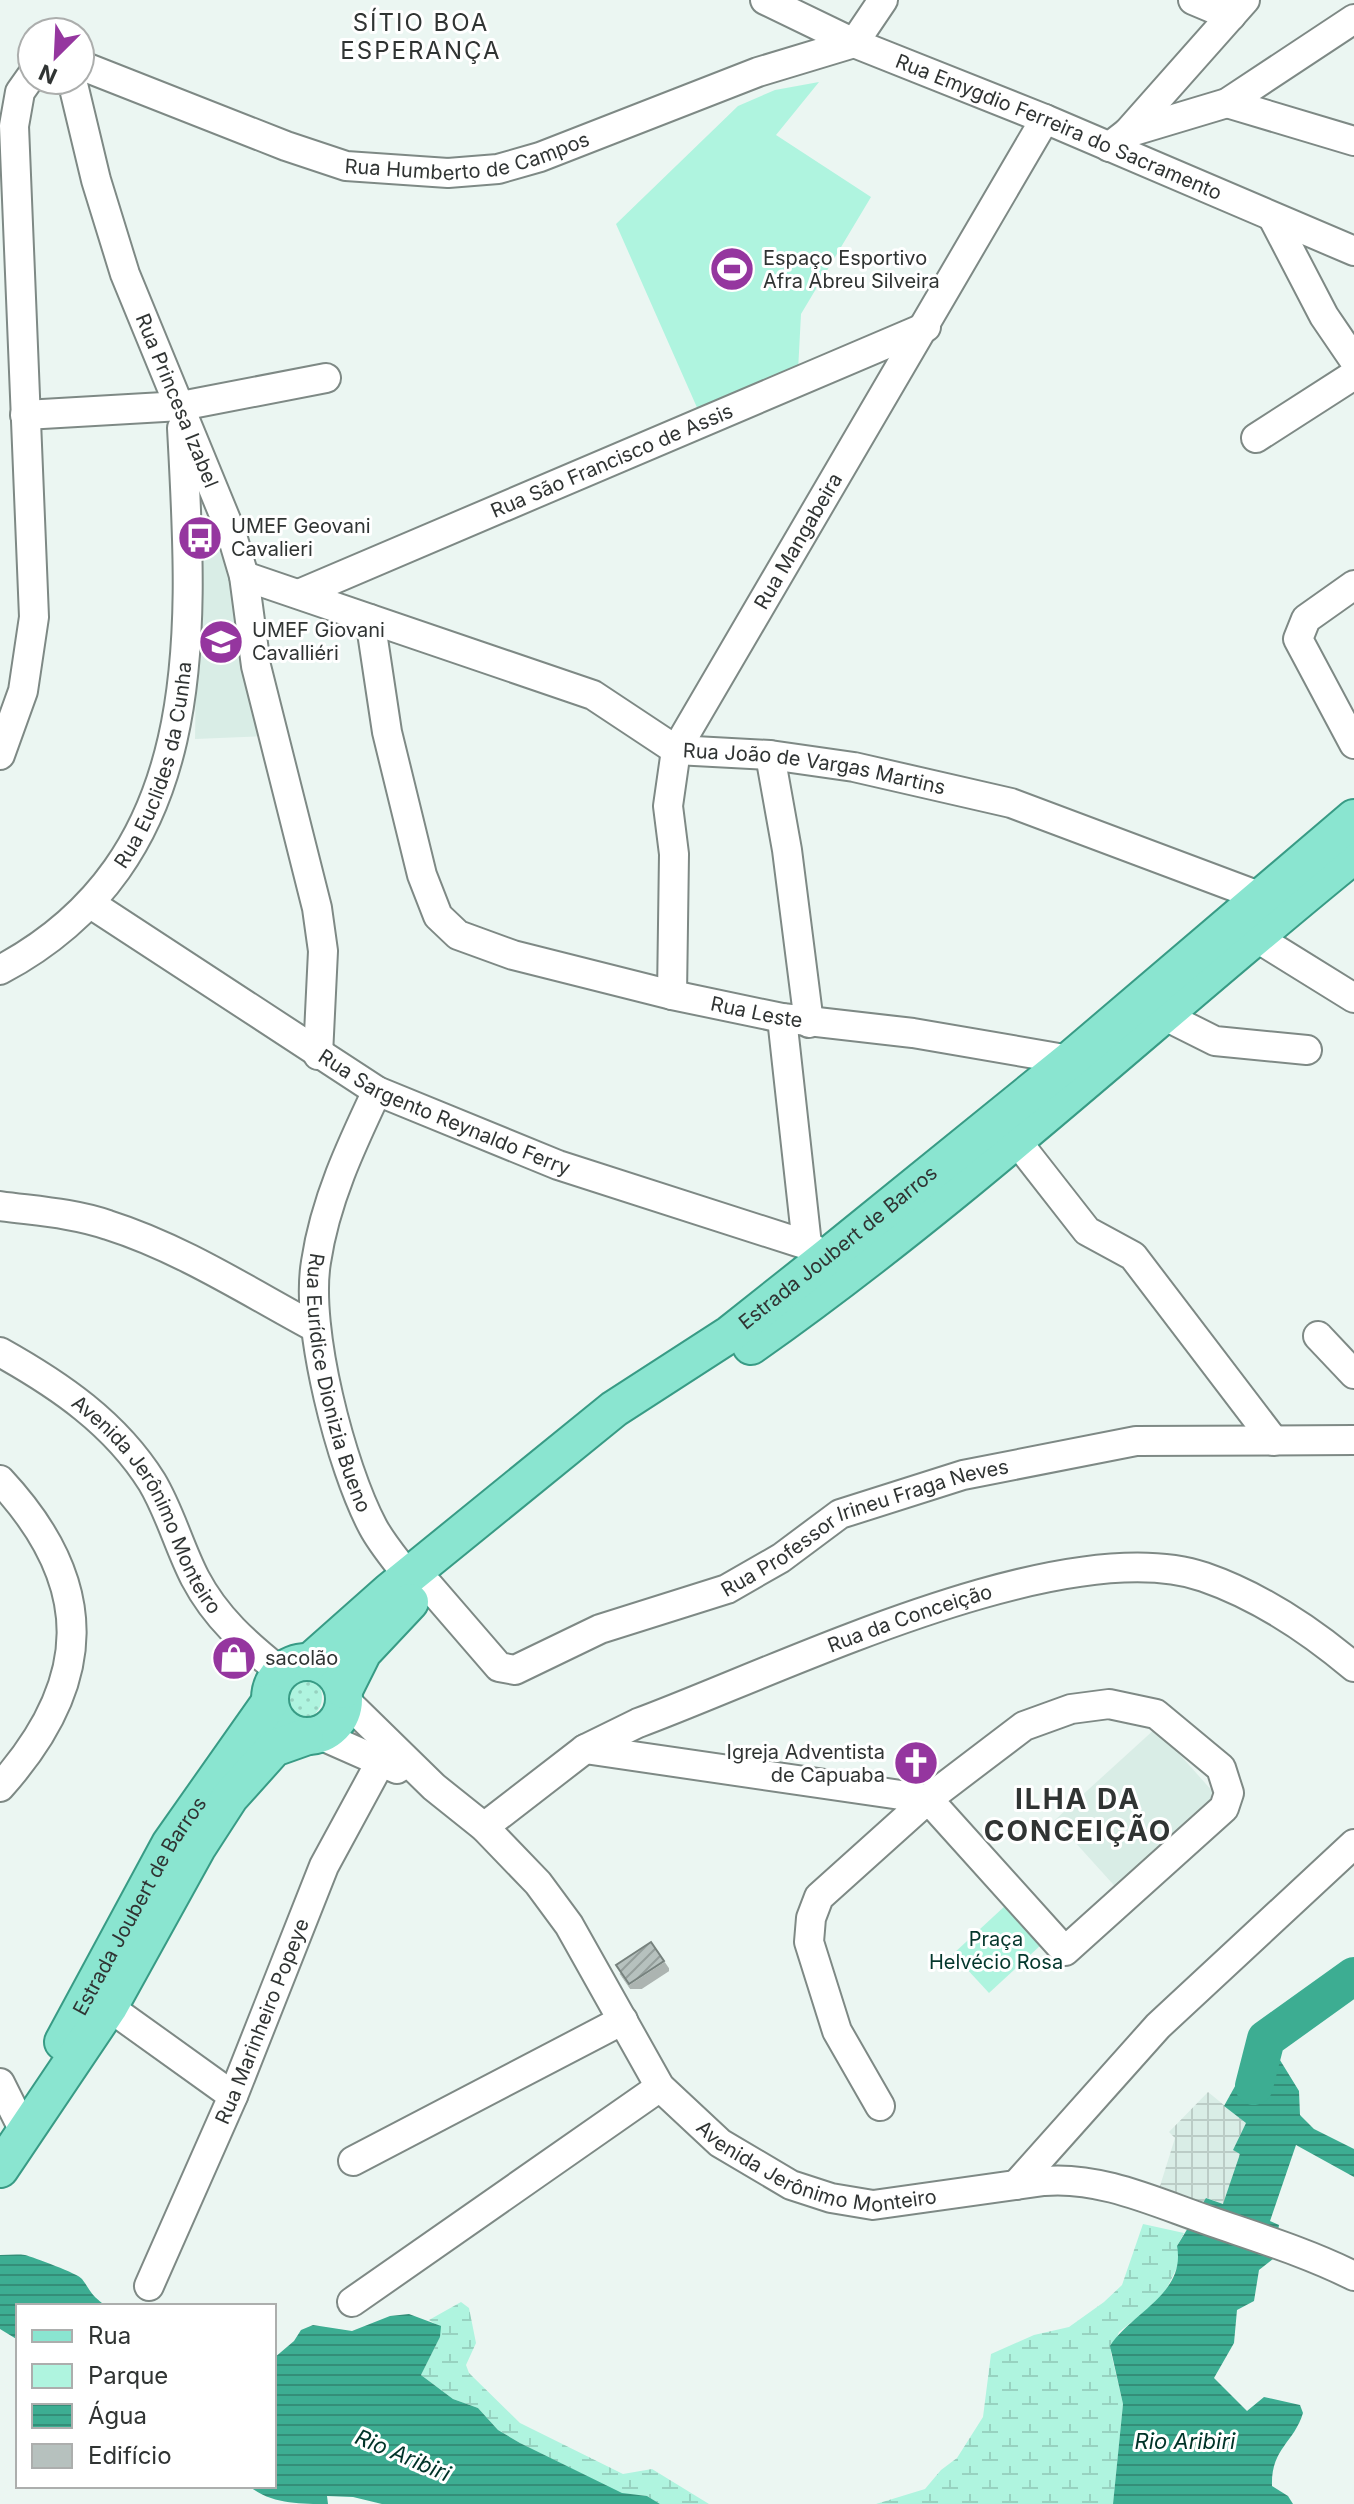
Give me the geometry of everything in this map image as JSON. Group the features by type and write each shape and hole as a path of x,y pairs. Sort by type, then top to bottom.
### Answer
{"main road":[{"name":"Estrada Joubert de Barros","path":"344,1695 363,1652 401,1609 418,1581 614,1409 730,1334 817,1251 1070,1060 1354,818"},
{"name":"Estrada Joubert de Barros","path":"0,2169 67,2029 170,1844 287,1679 599,1444 830,1291 1354,855"},
{"path":"325,1666 337,1676 344,1695 342,1714 333,1727 313,1736 280,1725 287,1679 325,1666"},
{"name":"Estrada Joubert de Barros","path":"20,2132 109,2007 197,1848 230,1797 274,1748 313,1736"}],"street":[{"name":"Rua Emygdio Ferreira do Sacramento","path":"765,0 854,43 1045,119 1118,140 1273,218 1354,251"},
{"path":"854,43 883,0"},
{"path":"1193,0 1241,4"},
{"path":"1118,140 1241,4"},
{"path":"1118,140 1227,103 1354,19"},
{"name":"Rua Humberto de Campos","path":"96,71 286,146 346,166 448,173 498,169 540,157 758,72 854,43"},
{"path":"0,755 23,691 34,617 14,126 19,96"},
{"name":"Rua Princesa Izabel","path":"76,96 96,180 125,274 231,532 244,576 256,666 317,908 323,951 318,1055"},
{"path":"1227,103 1354,141"},
{"name":"Rua Mangabeira","path":"672,995 674,854 668,806 676,750 1045,119"},
{"path":"1273,218 1324,316 1354,360"},
{"name":"Rua São Francisco de Assis","path":"299,594 926,327"},
{"path":"1256,438 1354,375"},
{"path":"25,415 181,406 326,378"},
{"name":"Rua Euclides da Cunha","path":"0,970 56,938 91,904 118,866 152,802 175,735 184,690 188,549 181,406"},
{"name":"Rua João de Vargas Martins","path":"244,576 593,695 676,750 770,755 854,767 1011,803 1259,896"},
{"path":"1354,585 1306,619 1298,639 1354,744"},
{"name":"Rua Leste","path":"370,619 387,732 422,875 438,916 452,930 484,947 672,995 796,1021 913,1033 1070,1060"},
{"path":"770,755 787,850 796,1021 817,1251"},
{"name":"Rua Sargento Reynaldo Ferry","path":"91,904 377,1091 609,1184 817,1251"},
{"path":"1254,936 1354,998"},
{"path":"1163,1015 1215,1041 1307,1050"},
{"name":"Rua Eurídice Dionizia Bueno","path":"377,1091 332,1194 315,1264 316,1328 345,1462 373,1528 418,1581"},
{"path":"1015,1139 1087,1231 1133,1256 1274,1441"},
{"path":"0,1206 73,1215 165,1247 316,1328"},
{"path":"1318,1336 1354,1374"},
{"name":"Avenida Jerônimo Monteiro","path":"0,1352 70,1394 106,1426 153,1484 195,1578 219,1617 287,1679"},
{"name":"Rua Professor Irineu Fraga Neves","path":"418,1581 499,1667 515,1670 600,1629 727,1589 781,1558 840,1514 903,1492 1014,1462 1136,1441 1354,1440"},
{"path":"0,1787 38,1738 56,1707 74,1644 68,1595 54,1553 3,1491"},
{"name":"Rua da Conceição","path":"484,1827 585,1749 638,1723 830,1647 989,1590 1101,1568 1154,1568 1202,1576 1255,1599 1354,1667"},
{"name":"Avenida Jerônimo Monteiro","path":"344,1695 434,1787 484,1827 538,1883 569,1925 660,2087 720,2143 762,2171 831,2198 873,2205 1066,2179 1102,2185 1287,2248 1354,2276"},
{"path":"585,1749 928,1799 1065,1951 1224,1808 1229,1793 1221,1768 1156,1714 1109,1704 1071,1709 1024,1726 928,1799 819,1897 811,1918 809,1942 837,2031 880,2106"},
{"name":"Avenida Jerônimo Monteiro","path":"313,1736 381,1761 434,1787"},
{"name":"Rua Marinheiro Popeye","path":"149,2286 233,2096 324,1866 381,1761"},
{"path":"1016,2185 1158,2026 1354,1844"},
{"path":"109,2007 233,2096"},
{"path":"353,2161 623,2020"},
{"path":"0,2083 20,2132"},
{"path":"352,2302 660,2087"}],"shaded area":[{"name":"UMEF Giovani Cavalliéri","path":"227,546 265,736 195,739 198,549"},
{"path":"1156,1728 1222,1802 1121,1893 1055,1820"},
{"path":"1208,2092 1246,2123 1233,2150 1240,2153 1270,2221 1207,2198 1204,2203 1160,2186 1175,2138 1169,2132"}],"green space":[{"name":"Espaço Esportivo Afra Abreu Silveira","path":"819,82 776,135 871,197 801,314 798,371 699,412 616,224 738,106 775,90"},
{"path":"298,1673 315,1680 322,1697 315,1714 298,1721 281,1714 274,1697 281,1680"},
{"name":"Praça Helvécio Rosa","path":"1006,1905 1042,1944 989,1993 953,1954"},
{"path":"1143,2224 1184,2233 1177,2246 1180,2261 1168,2286 1158,2301 1119,2332 1111,2353 1123,2404 1113,2504 876,2504 925,2489 941,2470 957,2458 983,2417 991,2354 1034,2335 1069,2327 1122,2285"},
{"path":"461,2302 469,2308 476,2343 466,2365 469,2373 520,2423 623,2474 652,2469 709,2504 660,2504 647,2496 622,2494 498,2430 478,2408 453,2399 421,2375 440,2337 440,2327 429,2320"}],"water":[{"name":"Rio Aribiri","path":"1264,2034 1299,2091 1300,2115 1314,2129 1354,2149 1354,2177 1296,2145 1270,2221 1279,2225 1273,2259 1259,2270 1254,2301 1237,2310 1234,2343 1214,2378 1247,2411 1264,2397 1300,2405 1303,2413 1275,2463 1272,2486 1288,2496 1293,2504 1113,2504 1123,2404 1110,2346 1166,2290 1178,2263 1177,2246 1206,2198 1223,2204 1240,2154 1233,2150 1246,2123 1224,2106"},
{"path":"0,2255 25,2255 73,2273 104,2304 16,2304 16,2339 0,2329"},
{"name":"Rio Aribiri","path":"409,2314 441,2326 440,2337 421,2375 453,2399 478,2408 498,2430 520,2443 622,2493 647,2496 660,2504 382,2504 353,2497 327,2496 328,2504 307,2504 276,2500 252,2488 276,2488 276,2356 294,2341 301,2330 313,2325 352,2331 390,2316"}],"building":[{"path":"651,1942 664,1961 629,1984 616,1965"}],"waterway":[{"path":"1254,2086 1266,2039 1354,1976"}],"place":[{"name":"Espaço Esportivo Afra Abreu Silveira","path":"732,269"},
{"name":"UMEF Geovani Cavalieri","path":"200,538"},
{"name":"UMEF Giovani Cavalliéri","path":"221,642"},
{"name":"sacolão","path":"234,1658"},
{"name":"Igreja Adventista de Capuaba","path":"916,1763"}],"district":[{"name":"SÍTIO BOA ESPERANÇA","path":"421,36"},
{"name":"ILHA DA CONCEIÇÃO","path":"1078,1815"}]}
